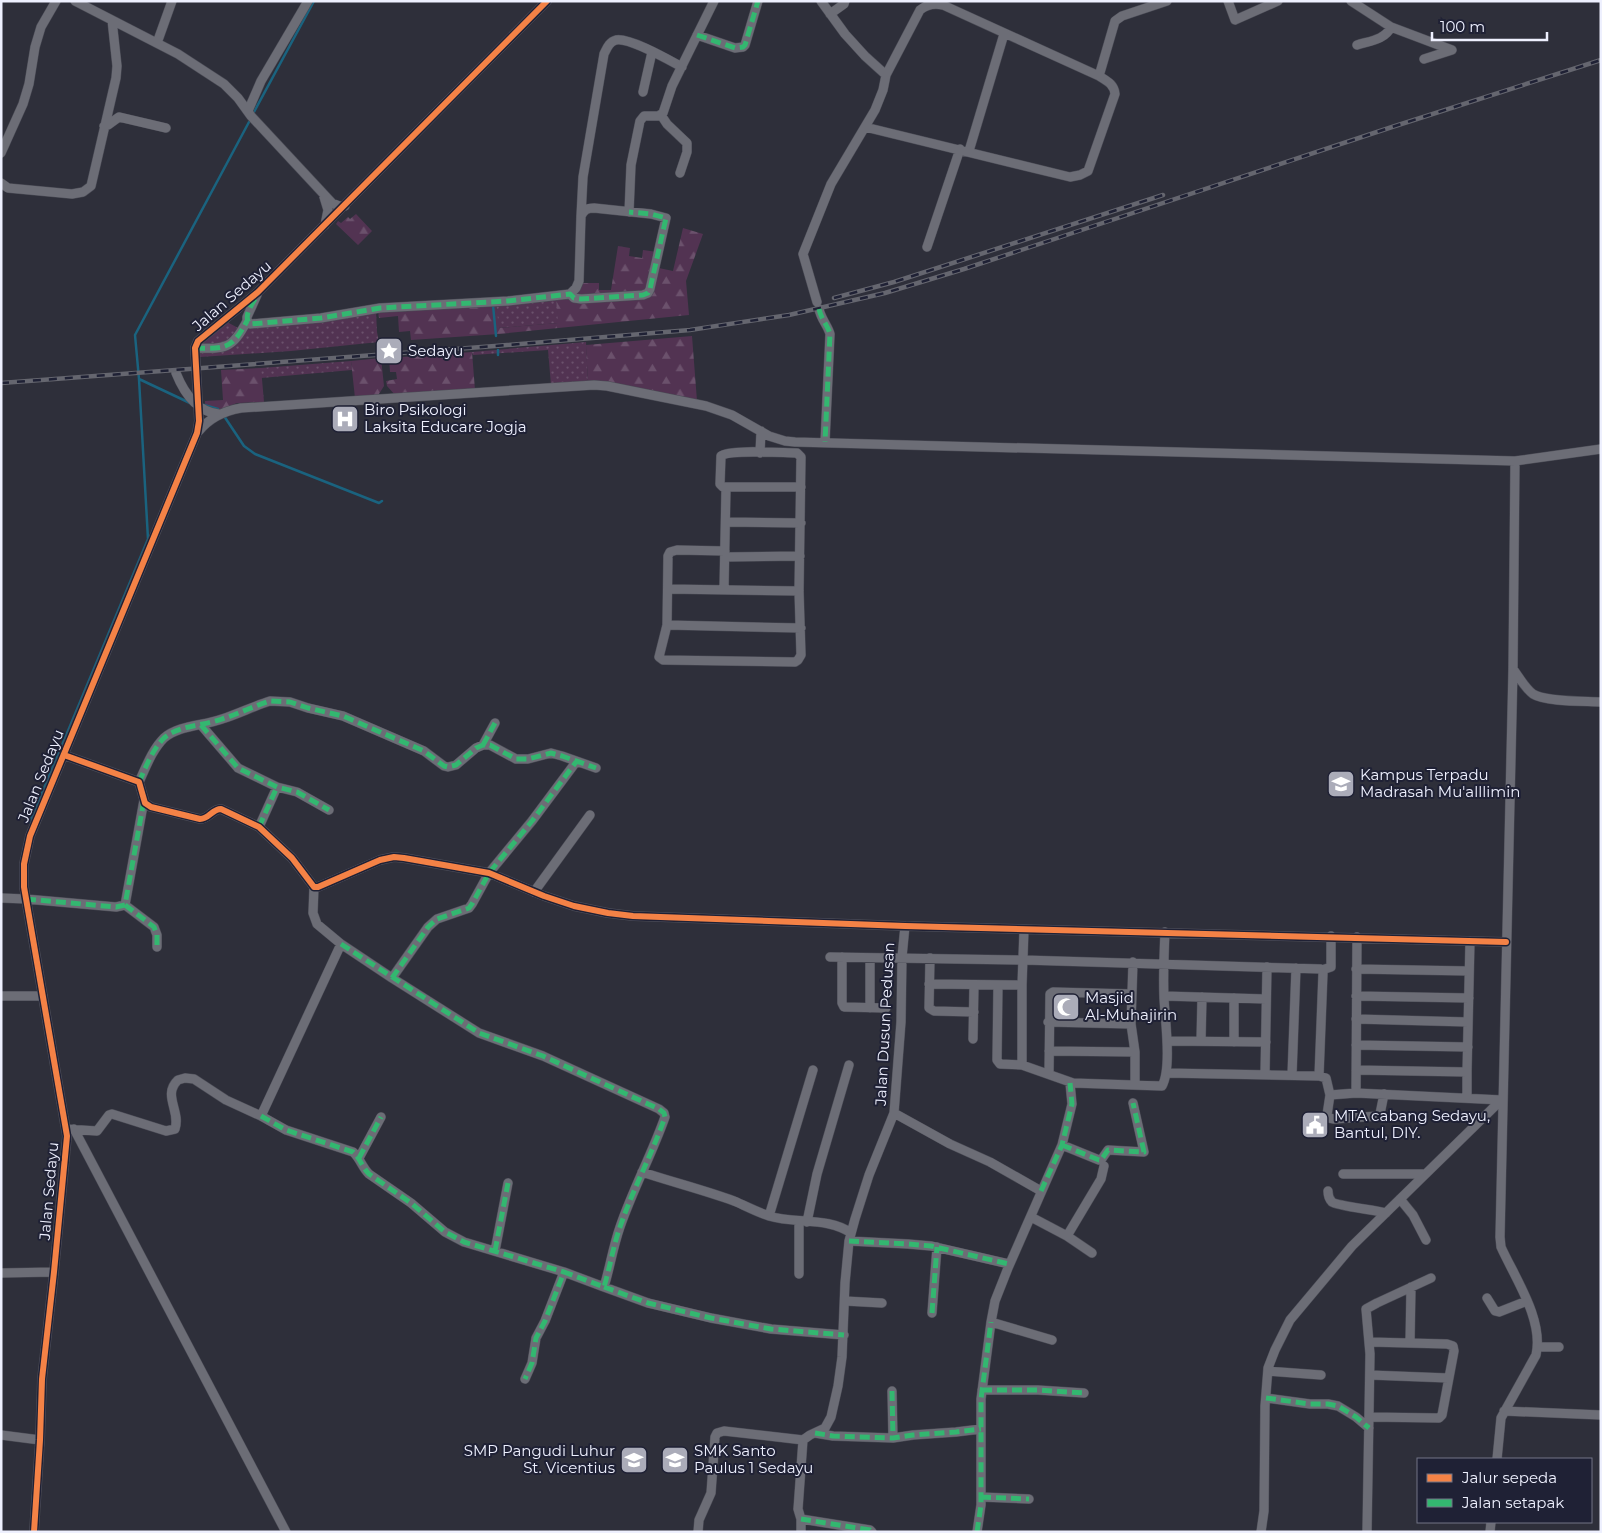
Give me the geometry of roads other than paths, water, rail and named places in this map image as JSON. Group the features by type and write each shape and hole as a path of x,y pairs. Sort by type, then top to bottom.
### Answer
{"street":[{"path":"1,153 23,104 41,27 56,1"},
{"path":"75,1 178,54 224,84 322,192 336,205 345,206"},
{"path":"157,43 172,1"},
{"path":"248,111 261,81 308,1"},
{"name":"Jalan Sedayu","path":"34,1532 42,1379 67,1142 70,1129 43,996 23,881 24,864 30,836 197,433 199,421 196,348 198,341 258,292 548,1"},
{"path":"661,115 672,86 714,1"},
{"path":"697,35 735,48 743,47 758,1"},
{"path":"821,1 854,45 886,75"},
{"path":"830,14 844,4 845,1"},
{"path":"1099,76 1115,21 1122,16 1167,1"},
{"path":"1228,1 1236,20 1278,1"},
{"path":"1351,1 1391,28 1452,50 1424,59"},
{"path":"825,442 830,334 822,319 803,254 831,184 880,99 886,75 920,10 925,6 943,5 1099,76 1115,88 1115,94 1088,171 1070,177 865,127"},
{"path":"1,183 8,188 72,194 88,190 91,186 116,72 112,20"},
{"path":"1357,45 1382,37 1391,28"},
{"path":"927,247 964,150 1004,34"},
{"path":"247,321 250,324 254,324 321,318 380,308 508,301 570,294 576,288 579,281 583,177 604,54 608,45 622,40 630,42 682,67"},
{"path":"643,92 652,52"},
{"path":"629,212 632,164 640,121 646,115 661,115"},
{"path":"661,115 667,124 688,143 680,173"},
{"path":"104,126 119,117 166,128"},
{"path":"322,192 328,205 325,226"},
{"path":"570,294 574,298 581,299 644,295 648,293 666,218 651,214 588,208 583,211 581,216"},
{"path":"196,348 224,347 232,344 241,333 247,321 248,313 258,292"},
{"path":"176,373 184,389 198,407 208,412 220,414"},
{"path":"197,433 208,421 220,414 241,408 594,385 706,406 732,415 776,438 795,442 1515,461 1601,449"},
{"path":"760,453 761,431"},
{"path":"776,438 776,453"},
{"path":"800,556 725,554 677,550 670,552 668,556 667,625 659,657 663,660 795,662 800,658 799,591 802,487 802,461 800,454 722,454 720,458 720,484 726,488 802,487"},
{"path":"1497,1458 1500,1425 1504,1410 1536,1355 1538,1347 1532,1313 1501,1248 1500,1237 1500,1100 1513,669 1515,461"},
{"path":"724,589 726,488"},
{"path":"726,522 801,523"},
{"path":"668,588 799,591"},
{"path":"667,625 801,628"},
{"path":"1513,669 1534,694 1543,698 1601,702"},
{"path":"139,782 156,747 174,731 183,727 201,726 270,701 282,700 343,716 424,751 448,767 456,765 482,744 495,723"},
{"path":"201,726 238,768 277,787 297,792 329,810"},
{"path":"482,744 516,759 528,759 550,753 562,756 574,765 596,768"},
{"path":"64,755 139,782 142,788 144,800 125,905"},
{"path":"392,978 428,927 442,917 468,908 489,873 532,821 574,765"},
{"path":"259,827 277,787"},
{"path":"144,800 151,807 200,819 205,818 215,810 221,809 259,827 292,858 312,884 318,887 367,865 394,858 489,873 574,906 628,916 1024,930 1331,936 1506,942"},
{"path":"534,892 590,815"},
{"path":"312,884 315,921 319,927 392,978 479,1033 543,1056 662,1111 665,1116 620,1228 604,1287"},
{"path":"1,898 26,898 116,907 125,905 154,927 158,935 157,947"},
{"name":"Jalan Dusun Pedusan","path":"803,1440 825,1428 831,1416 838,1386 844,1334 850,1237 869,1175 894,1113 901,1022 902,958 905,926"},
{"path":"1022,1065 1024,930"},
{"path":"998,985 997,1060 1000,1064 1022,1065 1070,1083 1162,1086 1166,1072 1167,1041 1164,996 1164,932"},
{"path":"830,957 1133,962 1267,966 1322,970 1331,967 1331,936"},
{"path":"1356,1093 1357,937"},
{"path":"1467,1098 1470,941"},
{"path":"260,1116 341,944"},
{"path":"842,957 842,1005 845,1008 886,1008"},
{"path":"870,958 870,1008"},
{"path":"930,958 928,1005 931,1010 974,1012"},
{"path":"1133,962 1131,1024 1135,1052 1136,1085"},
{"path":"1265,1074 1267,966"},
{"path":"1292,1075 1296,968"},
{"path":"1356,969 1469,971"},
{"path":"1319,1076 1322,970"},
{"path":"929,984 1022,985"},
{"path":"973,1039 974,985"},
{"path":"1049,1074 1048,1022 1049,995 1051,993 1131,994"},
{"path":"1,996 43,996"},
{"path":"1164,996 1266,999"},
{"path":"1356,996 1469,998"},
{"path":"1201,1041 1202,997"},
{"path":"1234,998 1234,1042"},
{"path":"1356,1019 1468,1022"},
{"path":"1048,1022 1131,1024"},
{"path":"1167,1041 1266,1042"},
{"path":"1356,1045 1468,1047"},
{"path":"1049,1051 1135,1052"},
{"path":"799,1274 803,1222 849,1065"},
{"path":"769,1216 813,1070"},
{"path":"1356,1070 1467,1072"},
{"path":"1166,1072 1319,1076 1326,1078 1330,1094 1327,1115 1329,1118 1334,1119 1378,1116 1384,1094"},
{"path":"70,1129 97,1131 109,1115 112,1114 166,1131 172,1131 175,1129 177,1122 171,1093 172,1088 178,1080 185,1078 194,1079 226,1100 286,1130 353,1152 359,1158 368,1174 411,1203 445,1232 464,1242 564,1272 648,1303 711,1318 771,1329 844,1334"},
{"path":"977,1532 980,1497 982,1390 991,1322 996,1301 1010,1264 1062,1145 1072,1104 1070,1083"},
{"path":"1330,1094 1356,1093 1500,1100"},
{"path":"1261,1532 1264,1510 1268,1371 1275,1350 1290,1320 1352,1246 1500,1100"},
{"path":"1062,1145 1099,1160 1108,1150 1144,1152 1133,1103"},
{"path":"894,1113 950,1144 990,1162 1041,1191"},
{"path":"359,1158 380,1117"},
{"path":"70,1129 286,1532"},
{"path":"1067,1236 1101,1179 1104,1166"},
{"path":"642,1172 733,1201 769,1216 842,1227 850,1237 937,1248 1010,1264"},
{"path":"1343,1174 1426,1174"},
{"path":"495,1251 508,1183"},
{"path":"1328,1191 1330,1199 1338,1205 1386,1213"},
{"path":"1400,1199 1413,1215 1426,1240"},
{"path":"1030,1217 1067,1236 1092,1253"},
{"path":"932,1313 937,1248"},
{"path":"1,1273 54,1272"},
{"path":"525,1378 532,1363 536,1338 545,1321 564,1272"},
{"path":"1367,1532 1370,1342 1366,1312 1368,1308 1431,1278"},
{"path":"1410,1287 1410,1344"},
{"path":"1487,1298 1495,1311 1499,1312 1527,1301"},
{"path":"845,1301 882,1303"},
{"path":"991,1322 1052,1340"},
{"path":"1369,1416 1439,1418 1442,1415 1454,1351 1453,1346 1447,1344 1370,1342"},
{"path":"1538,1347 1559,1347"},
{"path":"1268,1371 1321,1375"},
{"path":"1370,1375 1448,1378"},
{"path":"982,1390 1038,1390 1084,1393"},
{"path":"892,1391 893,1438"},
{"path":"1266,1398 1338,1406 1369,1428"},
{"path":"1504,1410 1601,1415"},
{"path":"815,1433 833,1436 893,1438 981,1429"},
{"path":"698,1532 699,1520 711,1493 714,1437 717,1433 724,1431 803,1440 798,1509 801,1519 801,1532"},
{"path":"1,1435 40,1440"},
{"path":"980,1497 1029,1499"},
{"path":"801,1519 870,1530 872,1532"}],"waterway":[{"path":"254,112 314,1"},
{"path":"30,822 148,539 135,335 249,122"},
{"path":"493,305 496,336"},
{"path":"498,350 498,355"},
{"path":"139,379 190,403"},
{"path":"204,405 218,409"},
{"path":"224,416 244,446 255,454 379,503 382,501"}],"railway":[{"path":"1,383 690,330 789,315 885,293 964,269 1601,60"},
{"path":"834,298 894,282 1163,195"}],"place":[{"name":"Sedayu","path":"389,351"},
{"name":"Biro Psikologi Laksita Educare Jogja","path":"345,419"},
{"name":"Kampus Terpadu Madrasah Mu'alllimin","path":"1341,784"},
{"name":"Masjid Al-Muhajirin","path":"1066,1007"},
{"name":"MTA cabang Sedayu, Bantul, DIY.","path":"1315,1125"},
{"name":"SMP Pangudi Luhur St. Vicentius","path":"634,1460"},
{"name":"SMK Santo Paulus 1 Sedayu","path":"675,1460"}]}
